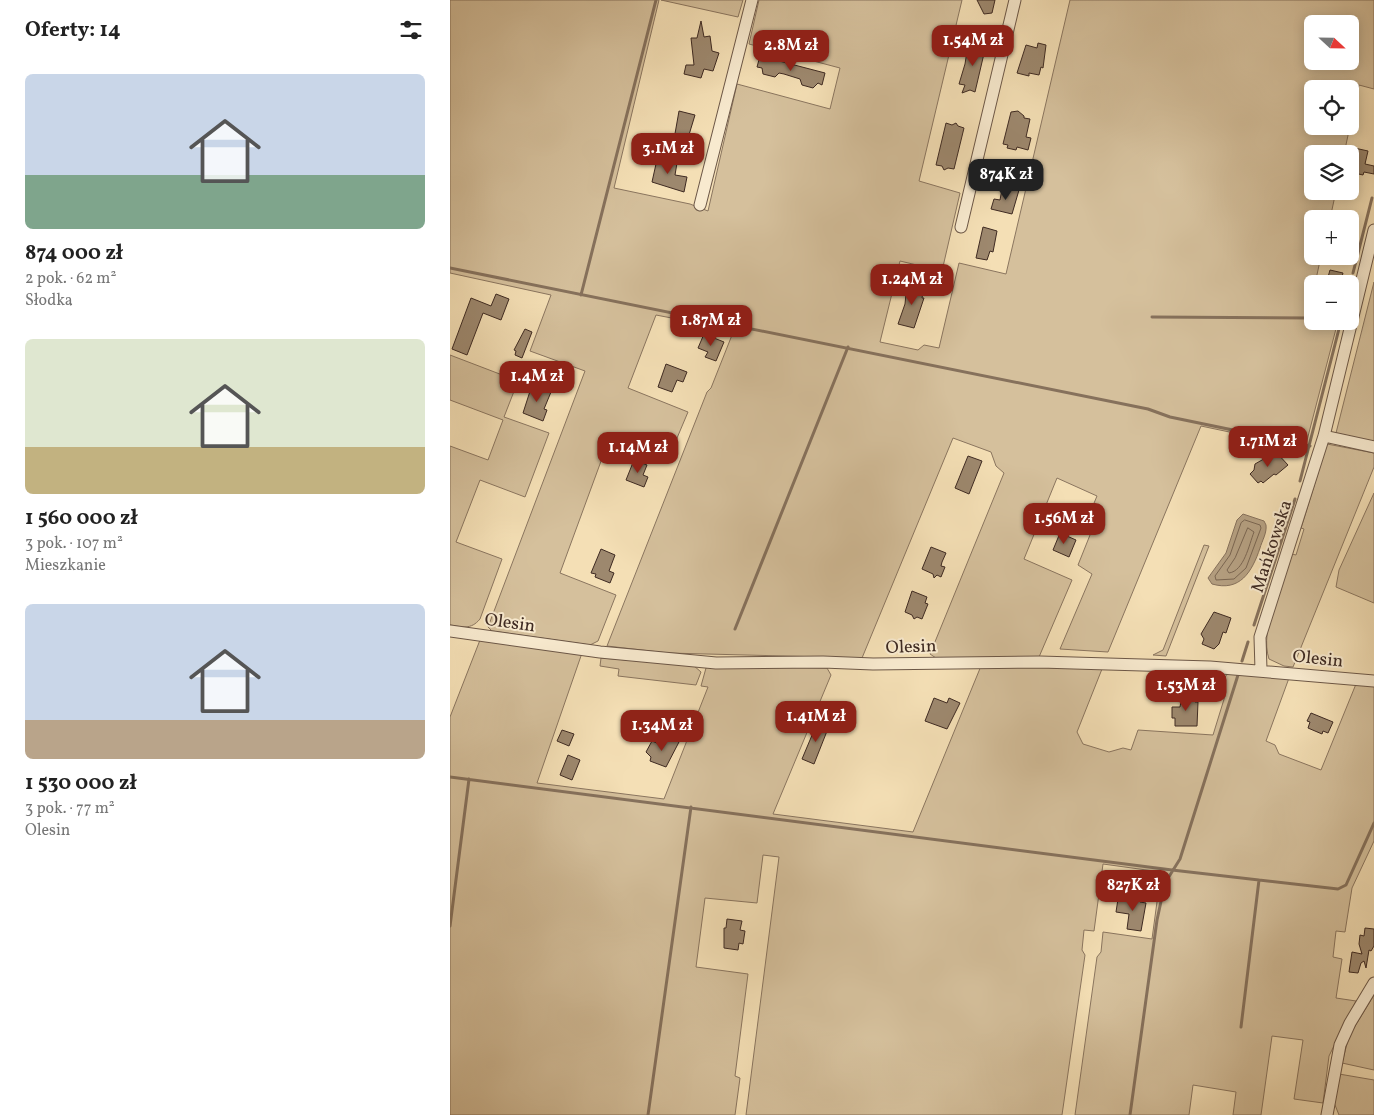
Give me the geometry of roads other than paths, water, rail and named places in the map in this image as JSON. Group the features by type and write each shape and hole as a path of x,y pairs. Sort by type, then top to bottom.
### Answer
{"street":[{"path":"700,205 752,0"},
{"path":"961,227 1015,0"},
{"name":"Mańkowska","path":"1261,670 1260,637 1324,436 1374,230"},
{"path":"1324,436 1374,447"},
{"name":"Olesin","path":"450,631 600,652 716,663 1040,662 1261,670 1374,681"},
{"path":"1328,1115 1340,1045 1374,983"}],"water":[{"path":"1243,514 1264,521 1266,525 1257,557 1244,578 1230,585 1212,584 1208,578 1226,553 1237,520"}],"waterway":[{"path":"581,295 656,0"},
{"path":"1353,273 1372,198"},
{"path":"450,268 1148,409 1170,417 1310,446"},
{"path":"1152,317 1304,318"},
{"path":"1300,481 1339,330"},
{"path":"735,629 848,347"},
{"path":"1254,625 1295,499"},
{"path":"1242,661 1248,642"},
{"path":"1130,1115 1157,920 1165,883 1180,859 1238,675"},
{"path":"450,777 1172,870 1338,889 1346,885 1374,823"},
{"path":"450,926 469,779"},
{"path":"648,1115 691,807"},
{"path":"1241,1027 1259,880"}]}
